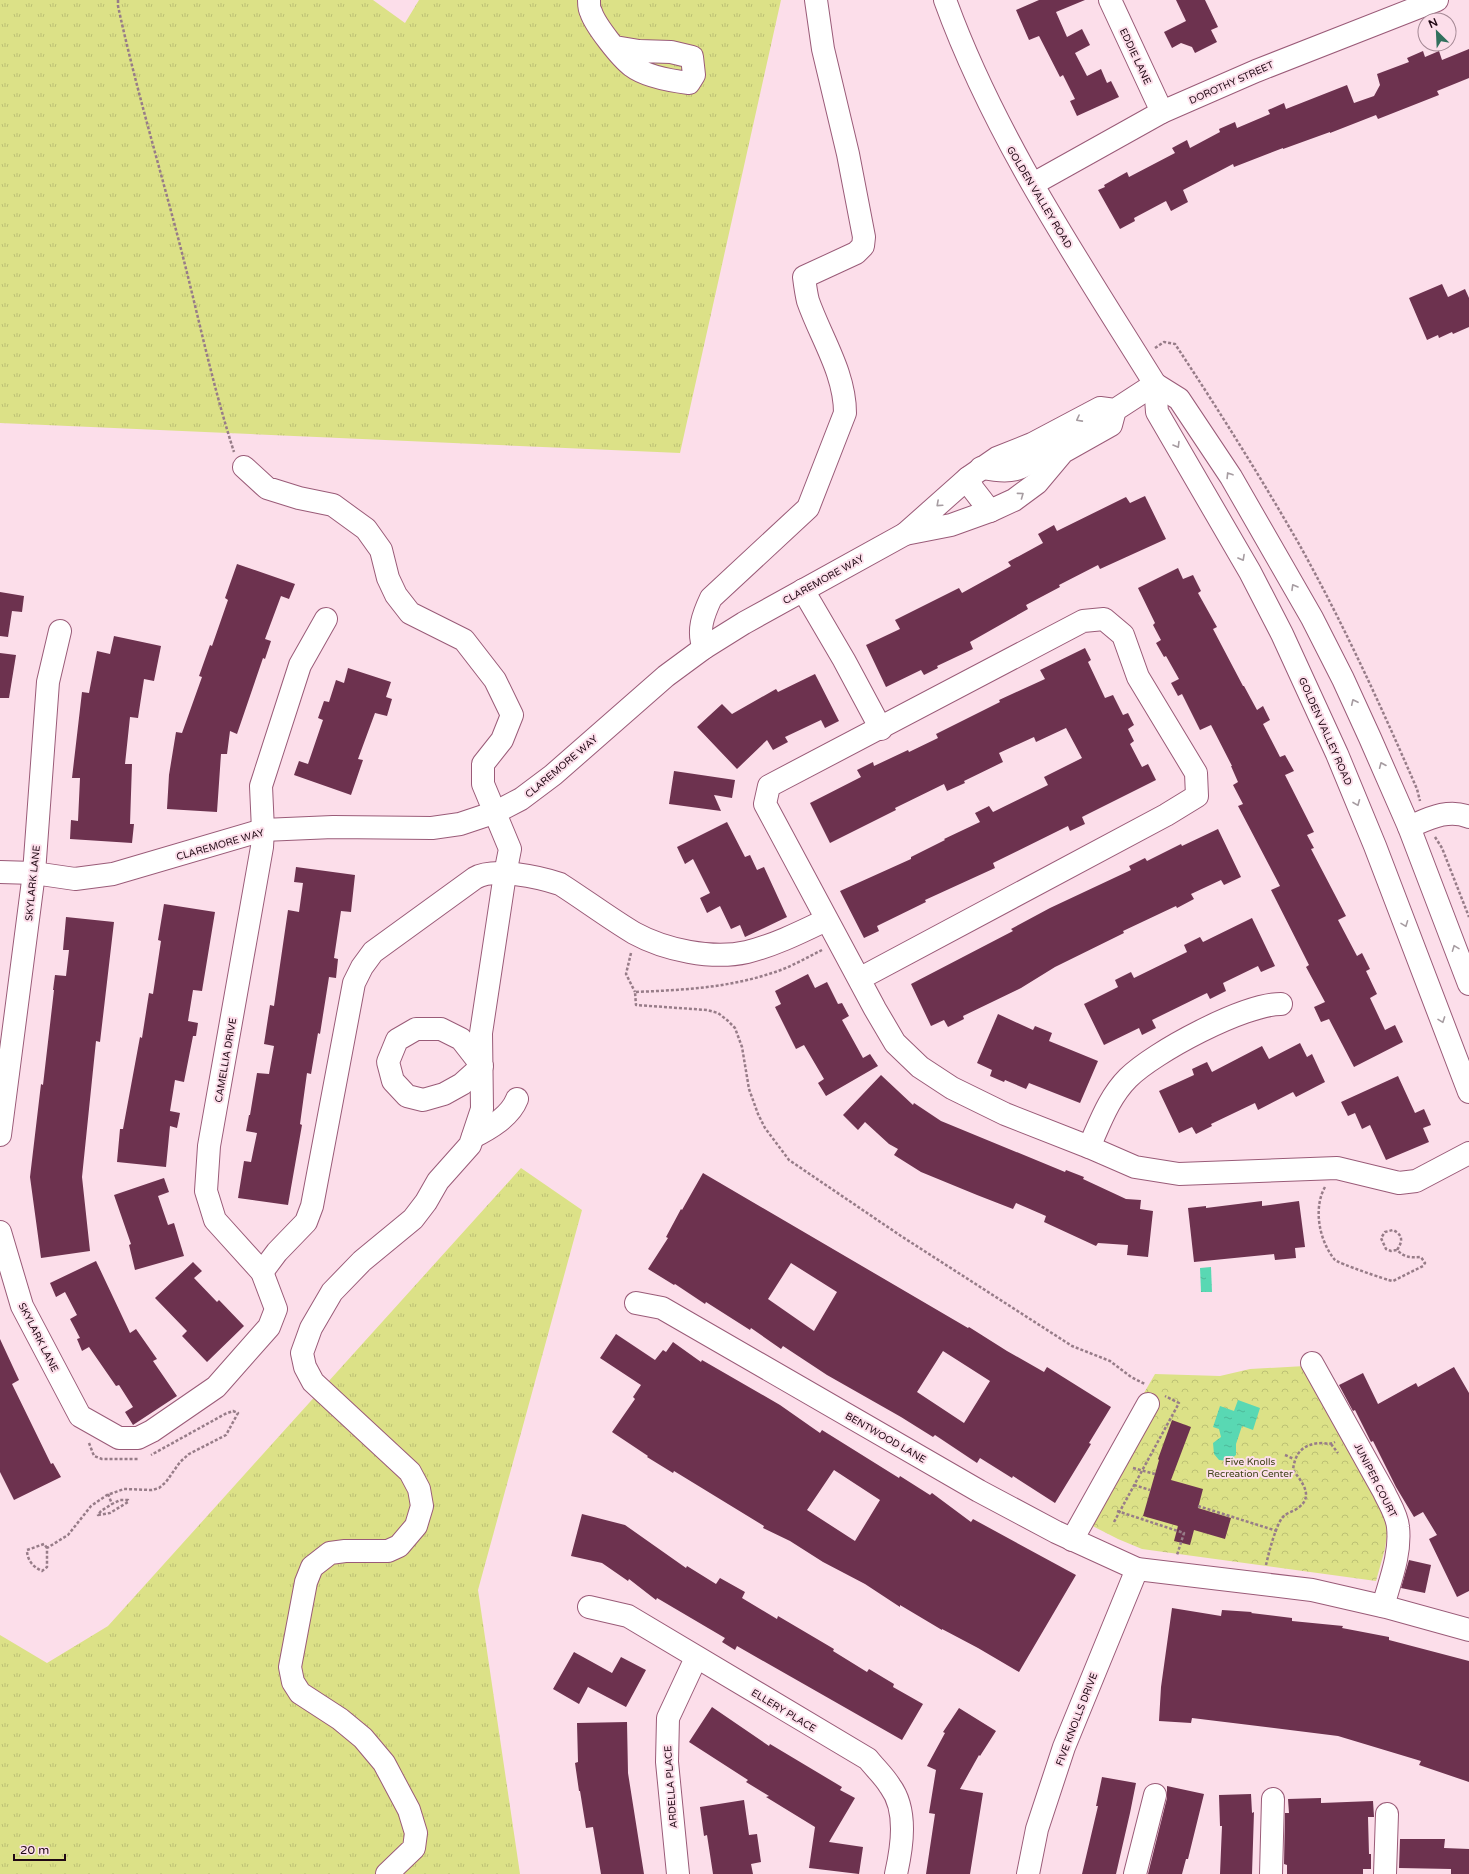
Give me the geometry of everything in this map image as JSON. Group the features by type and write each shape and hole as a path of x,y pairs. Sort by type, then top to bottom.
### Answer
{"street":[{"path":"589,0 590,12 602,32 615,47"},
{"path":"704,648 700,637 705,610 711,598 808,508 845,413 845,398 841,382 808,300 804,277 856,253 863,246 864,237 848,154 823,49 816,0"},
{"name":"GOLDEN VALLEY ROAD","path":"945,0 993,113 1021,165 1155,384 1157,412 1250,572 1282,634 1337,754 1381,860 1469,1092"},
{"name":"EDDIE LANE","path":"1110,0 1162,112"},
{"name":"DOROTHY STREET","path":"1033,184 1162,112 1256,71 1437,0"},
{"path":"1115,410 1155,384"},
{"name":"GOLDEN VALLEY ROAD","path":"1155,384 1179,398 1235,484 1312,618 1343,679 1408,827 1469,984"},
{"name":"CLAREMORE WAY","path":"0,872 34,873 76,879 113,874 263,830 333,827 432,828 460,824 496,812 521,799 553,775 666,676 704,648 744,623 905,534 974,473 997,458 1053,434 1100,408 1115,410 1111,425 1063,452 1037,483 1014,500 990,511 951,525 905,534"},
{"path":"244,467 266,488 299,498 333,505 366,529 381,550 388,578 396,594 410,613 464,640 495,680 512,716 502,740 483,764 483,784 496,812 510,849 481,1033 482,1109 473,1137 470,1145 438,1181 426,1202 413,1218 362,1261 332,1292 311,1328 302,1353 305,1366 313,1382 410,1472 420,1495 422,1506 416,1526 399,1546 388,1551 345,1551 330,1553 312,1567 306,1582 290,1667 293,1682 300,1693 340,1718 363,1738 384,1763 408,1810 416,1833 414,1848 387,1874"},
{"path":"974,473 982,503 990,511"},
{"path":"803,590 844,660 880,729"},
{"name":"CAMELLIA DRIVE","path":"262,1272 215,1220 206,1191 209,1146 262,847 263,830 260,786 300,665 326,619"},
{"path":"859,979 1166,815 1197,796 1196,774 1138,677 1123,635 1104,619 1083,621 769,786 765,804 826,920 839,942 859,979 895,1043 920,1067 952,1088 1005,1114 1135,1167 1179,1174 1337,1168 1399,1183 1416,1180 1469,1154"},
{"name":"SKYLARK LANE","path":"0,1135 34,873 48,682 60,631"},
{"path":"1408,827 1448,813 1461,814 1469,818"},
{"path":"80,1416 119,1438 138,1438 152,1431 216,1387 269,1327 276,1309 262,1272 277,1252 306,1222 312,1206 354,982 362,967 373,952 475,878 488,873 549,880 560,884 634,932 671,948 711,954 746,952 784,940 826,920"},
{"path":"1089,1147 1110,1101 1128,1078 1153,1057 1234,1016 1269,1004 1281,1004"},
{"path":"473,1137 490,1128 504,1117 515,1104 517,1099"},
{"name":"SKYLARK LANE","path":"0,1232 22,1306 80,1416"},
{"name":"BENTWOOD LANE","path":"636,1302 662,1308 979,1491 1072,1540 1137,1569 1312,1590 1382,1606 1469,1630"},
{"name":"JUNIPER COURT","path":"1312,1363 1352,1433 1394,1512 1398,1526 1398,1544 1394,1567 1382,1606"},
{"path":"1072,1540 1151,1397"},
{"name":"FIVE KNOLLS DRIVE","path":"1028,1874 1037,1829 1064,1747 1137,1569"},
{"name":"ELLERY PLACE","path":"589,1607 628,1616 868,1760 892,1787 901,1812 902,1847 896,1874"},
{"name":"ARDELLA PLACE","path":"678,1874 666,1762 668,1718 696,1658"},
{"path":"1135,1874 1155,1795"},
{"path":"1271,1874 1273,1799"},
{"path":"1385,1874 1387,1814"}],"path":[{"path":"118,0 128,50 177,232 222,413 235,454 244,467"},
{"path":"634,932 626,974 635,992 636,1005 707,1010 718,1014 735,1028 740,1038 749,1089 758,1114 765,1128 789,1160 901,1236 1072,1346 1110,1361 1131,1377 1155,1390 1151,1397 1179,1403 1118,1512 1114,1522"},
{"path":"635,992 715,987 753,979 788,967 839,942"},
{"path":"1337,1168 1319,1197 1322,1238 1336,1261 1393,1281 1424,1266 1425,1263 1423,1258 1408,1257 1397,1250 1386,1250 1381,1238 1385,1232 1393,1230 1399,1233 1402,1239 1397,1250"},
{"path":"47,1548 68,1535 90,1506 108,1494 124,1489 152,1490 159,1488 166,1482 180,1462 189,1454 226,1435 238,1413 233,1411 225,1414 191,1432 159,1452 136,1460 102,1458 94,1456 80,1416"},
{"path":"1261,1583 1277,1531 1283,1517 1287,1513 1298,1508 1303,1503 1306,1495 1306,1488 1293,1470 1294,1459 1301,1449 1308,1445 1331,1444 1352,1433"},
{"path":"1285,1455 1294,1459"},
{"path":"1142,1471 1155,1474"},
{"path":"1134,1485 1150,1490"},
{"path":"108,1494 112,1504"},
{"path":"120,1500 128,1500 128,1502 120,1508 101,1516 98,1515 101,1511 112,1504 120,1500"},
{"path":"1198,1506 1277,1531"},
{"path":"1118,1512 1184,1533 1172,1573"},
{"path":"44,1544 47,1548 47,1567 42,1571 34,1568 27,1555 27,1550 44,1544"}],"green space":[{"path":"0,0 373,0 405,23 419,0 781,0 680,453 0,423"},
{"path":"521,1168 582,1210 478,1590 520,1874 0,1874 0,1635 47,1663 108,1626"},
{"name":"Five Knolls Recreation Center","path":"1305,1366 1382,1507 1388,1527 1385,1549 1376,1581 1142,1549 1118,1539 1073,1516 1155,1374 1220,1376 1250,1369"}],"water":[{"path":"1211,1267 1212,1292 1201,1292 1200,1268"},
{"path":"1238,1400 1260,1408 1253,1430 1242,1426 1236,1444 1236,1455 1228,1461 1219,1460 1214,1454 1213,1443 1221,1437 1219,1429 1213,1427 1220,1406 1234,1411"}],"building":[{"path":"1039,0 1085,0 1056,12 1067,37 1082,29 1090,45 1075,53 1087,76 1101,69 1107,83 1111,81 1119,97 1077,116 1070,101 1075,99 1063,75 1060,77 1039,36 1029,40 1016,10"},
{"path":"1176,0 1205,0 1218,27 1211,30 1217,42 1195,53 1192,47 1181,43 1172,48 1164,32 1186,21"},
{"path":"1469,49 1469,78 1437,91 1439,95 1378,119 1376,115 1234,167 1233,164 1183,190 1188,202 1171,211 1166,201 1134,218 1135,221 1120,229 1098,190 1127,172 1129,177 1175,153 1172,148 1187,140 1190,148 1220,132 1219,129 1235,122 1237,128 1270,114 1268,110 1284,103 1286,109 1347,85 1354,103 1374,96 1380,85 1377,74 1409,62 1407,58 1421,52 1423,52 1425,57 1439,52 1442,60"},
{"path":"1442,284 1448,297 1465,289 1469,298 1469,327 1453,334 1452,332 1439,338 1438,335 1427,340 1409,298"},
{"path":"1145,496 1166,539 1100,569 1098,565 1059,585 1060,587 1026,605 1028,609 970,642 973,649 937,666 938,668 924,675 921,670 886,687 866,645 900,629 895,620 959,588 962,593 1011,566 1008,562 1043,543 1038,534 1054,525 1057,531 1126,497 1130,503"},
{"path":"237,564 295,584 289,599 281,596 265,639 271,641 265,659 263,658 237,734 230,731 227,754 221,754 217,812 167,809 169,775 176,732 182,733 202,677 199,676 210,645 212,646 228,600 225,598"},
{"path":"1178,568 1183,579 1193,575 1201,591 1198,593 1217,627 1213,629 1243,686 1257,710 1263,706 1270,720 1263,724 1280,757 1285,755 1294,771 1285,775 1314,832 1307,835 1314,848 1311,849 1346,916 1338,920 1357,956 1362,953 1370,969 1366,971 1377,994 1370,998 1385,1030 1395,1025 1403,1042 1354,1067 1329,1019 1321,1022 1314,1007 1325,1002 1306,967 1309,965 1271,890 1280,886 1238,806 1243,804 1233,785 1238,782 1232,766 1211,725 1200,730 1182,694 1178,696 1171,683 1179,679 1166,656 1164,657 1156,643 1161,640 1153,625 1155,623 1138,588"},
{"path":"0,592 24,596 22,612 12,611 8,637 0,636"},
{"path":"114,636 161,646 154,681 144,679 138,718 130,717 125,764 132,764 130,824 134,824 132,843 70,839 71,820 78,821 80,778 72,778 82,692 89,693 97,651 110,654"},
{"path":"1085,648 1091,660 1088,662 1105,698 1113,695 1123,715 1128,713 1134,725 1128,729 1134,741 1130,744 1142,767 1148,764 1156,780 1082,817 1085,824 1070,831 1068,826 993,863 995,868 925,900 926,902 877,926 879,931 864,938 840,891 911,859 911,857 945,840 944,839 980,822 975,813 989,806 993,812 1048,785 1044,777 1082,758 1066,728 1036,742 1034,737 999,753 1003,762 964,781 965,783 947,791 944,784 895,808 896,810 830,843 810,803 861,777 857,770 873,762 874,766 908,750 909,752 938,738 936,734 1000,702 999,700 1045,679 1040,670"},
{"path":"0,653 16,655 9,698 0,698"},
{"path":"348,668 391,682 386,697 392,699 387,716 375,713 358,759 363,760 351,795 294,775 299,761 308,764 323,720 318,718 324,701 329,702 336,680 344,683"},
{"path":"815,674 839,721 825,728 821,720 785,737 788,742 773,750 767,740 737,769 697,727 722,704 732,714 776,689 778,692"},
{"path":"674,771 735,780 732,798 714,795 721,811 669,804"},
{"path":"727,822 745,857 750,855 757,870 764,867 787,917 745,937 740,925 731,929 720,906 707,913 700,898 710,893 693,859 685,864 677,847"},
{"path":"1218,829 1241,877 1224,885 1221,880 1191,894 1194,899 1177,908 1176,906 1123,931 1124,933 1055,967 1021,988 963,1016 964,1019 948,1027 944,1020 931,1026 911,984 1013,931 1011,929 1050,908 1131,870 1129,866 1145,858 1147,861 1181,844 1182,846"},
{"path":"296,867 355,875 351,912 341,911 334,958 338,959 336,978 329,977 320,1034 318,1033 311,1074 307,1073 300,1124 302,1125 288,1205 238,1198 244,1161 251,1162 257,1133 246,1131 257,1073 269,1074 274,1046 264,1044 270,1005 274,1006 288,910 299,912 303,883 294,882"},
{"path":"164,904 215,912 202,991 193,990 188,1021 198,1023 196,1036 193,1036 184,1082 175,1080 170,1111 180,1113 177,1128 170,1126 166,1167 117,1162 120,1129 123,1129 140,1037 142,1038 149,993 153,994 161,941 158,940"},
{"path":"66,917 114,922 100,1042 96,1041 82,1177 90,1251 41,1258 30,1177 41,1084 43,1085 55,975 66,976 69,950 63,950"},
{"path":"1252,918 1275,966 1261,972 1258,966 1223,983 1226,991 1210,999 1207,993 1152,1020 1156,1028 1142,1035 1139,1028 1104,1045 1084,1004 1118,987 1115,980 1131,972 1134,978 1187,952 1184,945 1200,937 1203,942"},
{"path":"808,974 815,988 827,982 838,1004 842,1003 849,1016 842,1020 863,1058 870,1054 878,1066 826,1096 818,1083 824,1079 804,1045 796,1049 775,1007 781,1004 775,991"},
{"path":"998,1014 1033,1030 1035,1026 1052,1033 1049,1041 1098,1061 1080,1103 1029,1083 1026,1089 1005,1080 1004,1082 990,1076 992,1070 977,1063"},
{"path":"1300,1043 1307,1057 1312,1054 1325,1082 1296,1097 1293,1092 1258,1110 1255,1103 1211,1124 1212,1126 1196,1134 1192,1127 1179,1133 1159,1091 1194,1075 1192,1069 1207,1062 1212,1072 1262,1046 1269,1059"},
{"path":"881,1075 913,1105 914,1103 941,1121 1065,1172 1066,1170 1084,1177 1083,1179 1126,1199 1141,1200 1140,1209 1153,1211 1148,1257 1127,1255 1128,1245 1098,1243 1096,1246 1044,1222 1046,1216 1016,1203 1013,1209 977,1195 921,1172 894,1155 898,1149 889,1144 865,1122 858,1130 843,1115"},
{"path":"1398,1076 1415,1113 1424,1109 1431,1125 1423,1128 1429,1142 1386,1160 1370,1125 1362,1129 1355,1113 1348,1116 1341,1102"},
{"path":"703,1173 968,1328 969,1327 1007,1351 1044,1372 1047,1367 1111,1407 1089,1443 1091,1444 1055,1503 1013,1476 1012,1478 980,1458 977,1463 935,1435 933,1437 827,1375 783,1346 781,1349 751,1328 750,1330 706,1302 705,1304 675,1284 674,1285 648,1269 668,1238 666,1237 681,1209 682,1210","holes":["791,1263 837,1292 814,1331 768,1299","943,1351 990,1381 964,1423 917,1392"]},
{"path":"164,1178 169,1192 158,1196 168,1225 174,1223 184,1256 135,1270 129,1245 131,1244 114,1195"},
{"path":"1262,1201 1262,1206 1299,1201 1305,1247 1295,1248 1296,1258 1275,1260 1274,1254 1194,1262 1188,1208 1206,1206 1206,1208"},
{"path":"96,1261 130,1333 136,1329 157,1359 153,1361 177,1396 133,1425 125,1412 133,1407 119,1385 116,1386 89,1347 82,1351 77,1339 80,1338 70,1319 77,1315 65,1292 56,1297 50,1283"},
{"path":"193,1262 202,1271 194,1278 217,1302 219,1300 244,1326 207,1362 182,1336 187,1331 155,1298"},
{"path":"616,1334 655,1360 663,1350 666,1352 673,1342 701,1362 702,1360 780,1405 820,1433 822,1430 899,1478 900,1476 930,1495 932,1493 971,1522 973,1519 1076,1575 1019,1672 900,1605 900,1607 865,1584 823,1562 790,1541 763,1528 764,1526 674,1471 673,1473 647,1457 648,1456 612,1432 635,1399 633,1397 641,1385 600,1358","holes":["834,1470 880,1500 855,1541 807,1510"]},
{"path":"0,1339 19,1380 12,1384 51,1464 53,1463 61,1477 14,1500 0,1472"},
{"path":"1454,1367 1469,1393 1469,1591 1457,1597 1429,1539 1437,1535 1423,1512 1414,1517 1396,1487 1373,1441 1371,1442 1355,1410 1353,1411 1339,1385 1363,1373 1378,1404 1416,1383 1418,1387"},
{"path":"1172,1420 1191,1427 1171,1480 1203,1489 1198,1508 1231,1518 1225,1539 1194,1530 1190,1545 1174,1541 1178,1526 1143,1516 1159,1460 1158,1459"},
{"path":"582,1514 625,1525 686,1568 687,1566 716,1584 720,1578 745,1592 742,1598 777,1619 778,1616 834,1649 833,1651 867,1672 869,1669 894,1684 893,1687 923,1704 902,1740 737,1646 735,1650 722,1642 725,1638 657,1598 656,1600 629,1579 628,1581 602,1563 571,1556"},
{"path":"1409,1560 1431,1565 1425,1593 1401,1588"},
{"path":"1172,1608 1221,1616 1222,1610 1252,1612 1251,1613 1292,1618 1292,1621 1343,1626 1342,1628 1389,1637 1389,1640 1469,1661 1469,1782 1419,1765 1421,1761 1338,1736 1192,1718 1191,1723 1159,1721 1161,1687"},
{"path":"574,1652 612,1673 621,1657 646,1670 626,1707 588,1687 579,1704 553,1689"},
{"path":"712,1707 769,1746 770,1744 842,1787 840,1790 855,1798 829,1842 863,1847 859,1874 809,1868 815,1827 766,1797 769,1796 746,1782 748,1780 689,1742"},
{"path":"959,1708 996,1731 980,1756 979,1755 960,1789 983,1793 970,1874 926,1874 935,1814 929,1813 936,1770 927,1766 945,1733 943,1732"},
{"path":"627,1722 628,1773 644,1874 601,1874 593,1827 586,1828 579,1791 575,1763 578,1762 577,1723"},
{"path":"1102,1777 1136,1783 1130,1813 1116,1874 1082,1874 1098,1806 1096,1806"},
{"path":"1167,1786 1204,1794 1188,1859 1186,1859 1182,1874 1148,1874 1167,1798"},
{"path":"1251,1794 1252,1813 1254,1812 1252,1874 1220,1874 1222,1826 1220,1826 1219,1795"},
{"path":"1321,1798 1321,1803 1373,1801 1374,1817 1368,1817 1371,1869 1363,1869 1363,1874 1287,1874 1287,1865 1284,1864 1285,1813 1289,1813 1288,1799"},
{"path":"744,1800 749,1835 757,1834 761,1862 751,1864 753,1874 713,1874 707,1835 704,1836 700,1807"},
{"path":"1400,1839 1445,1839 1444,1848 1469,1849 1469,1874 1451,1874 1451,1869 1399,1868"}]}
